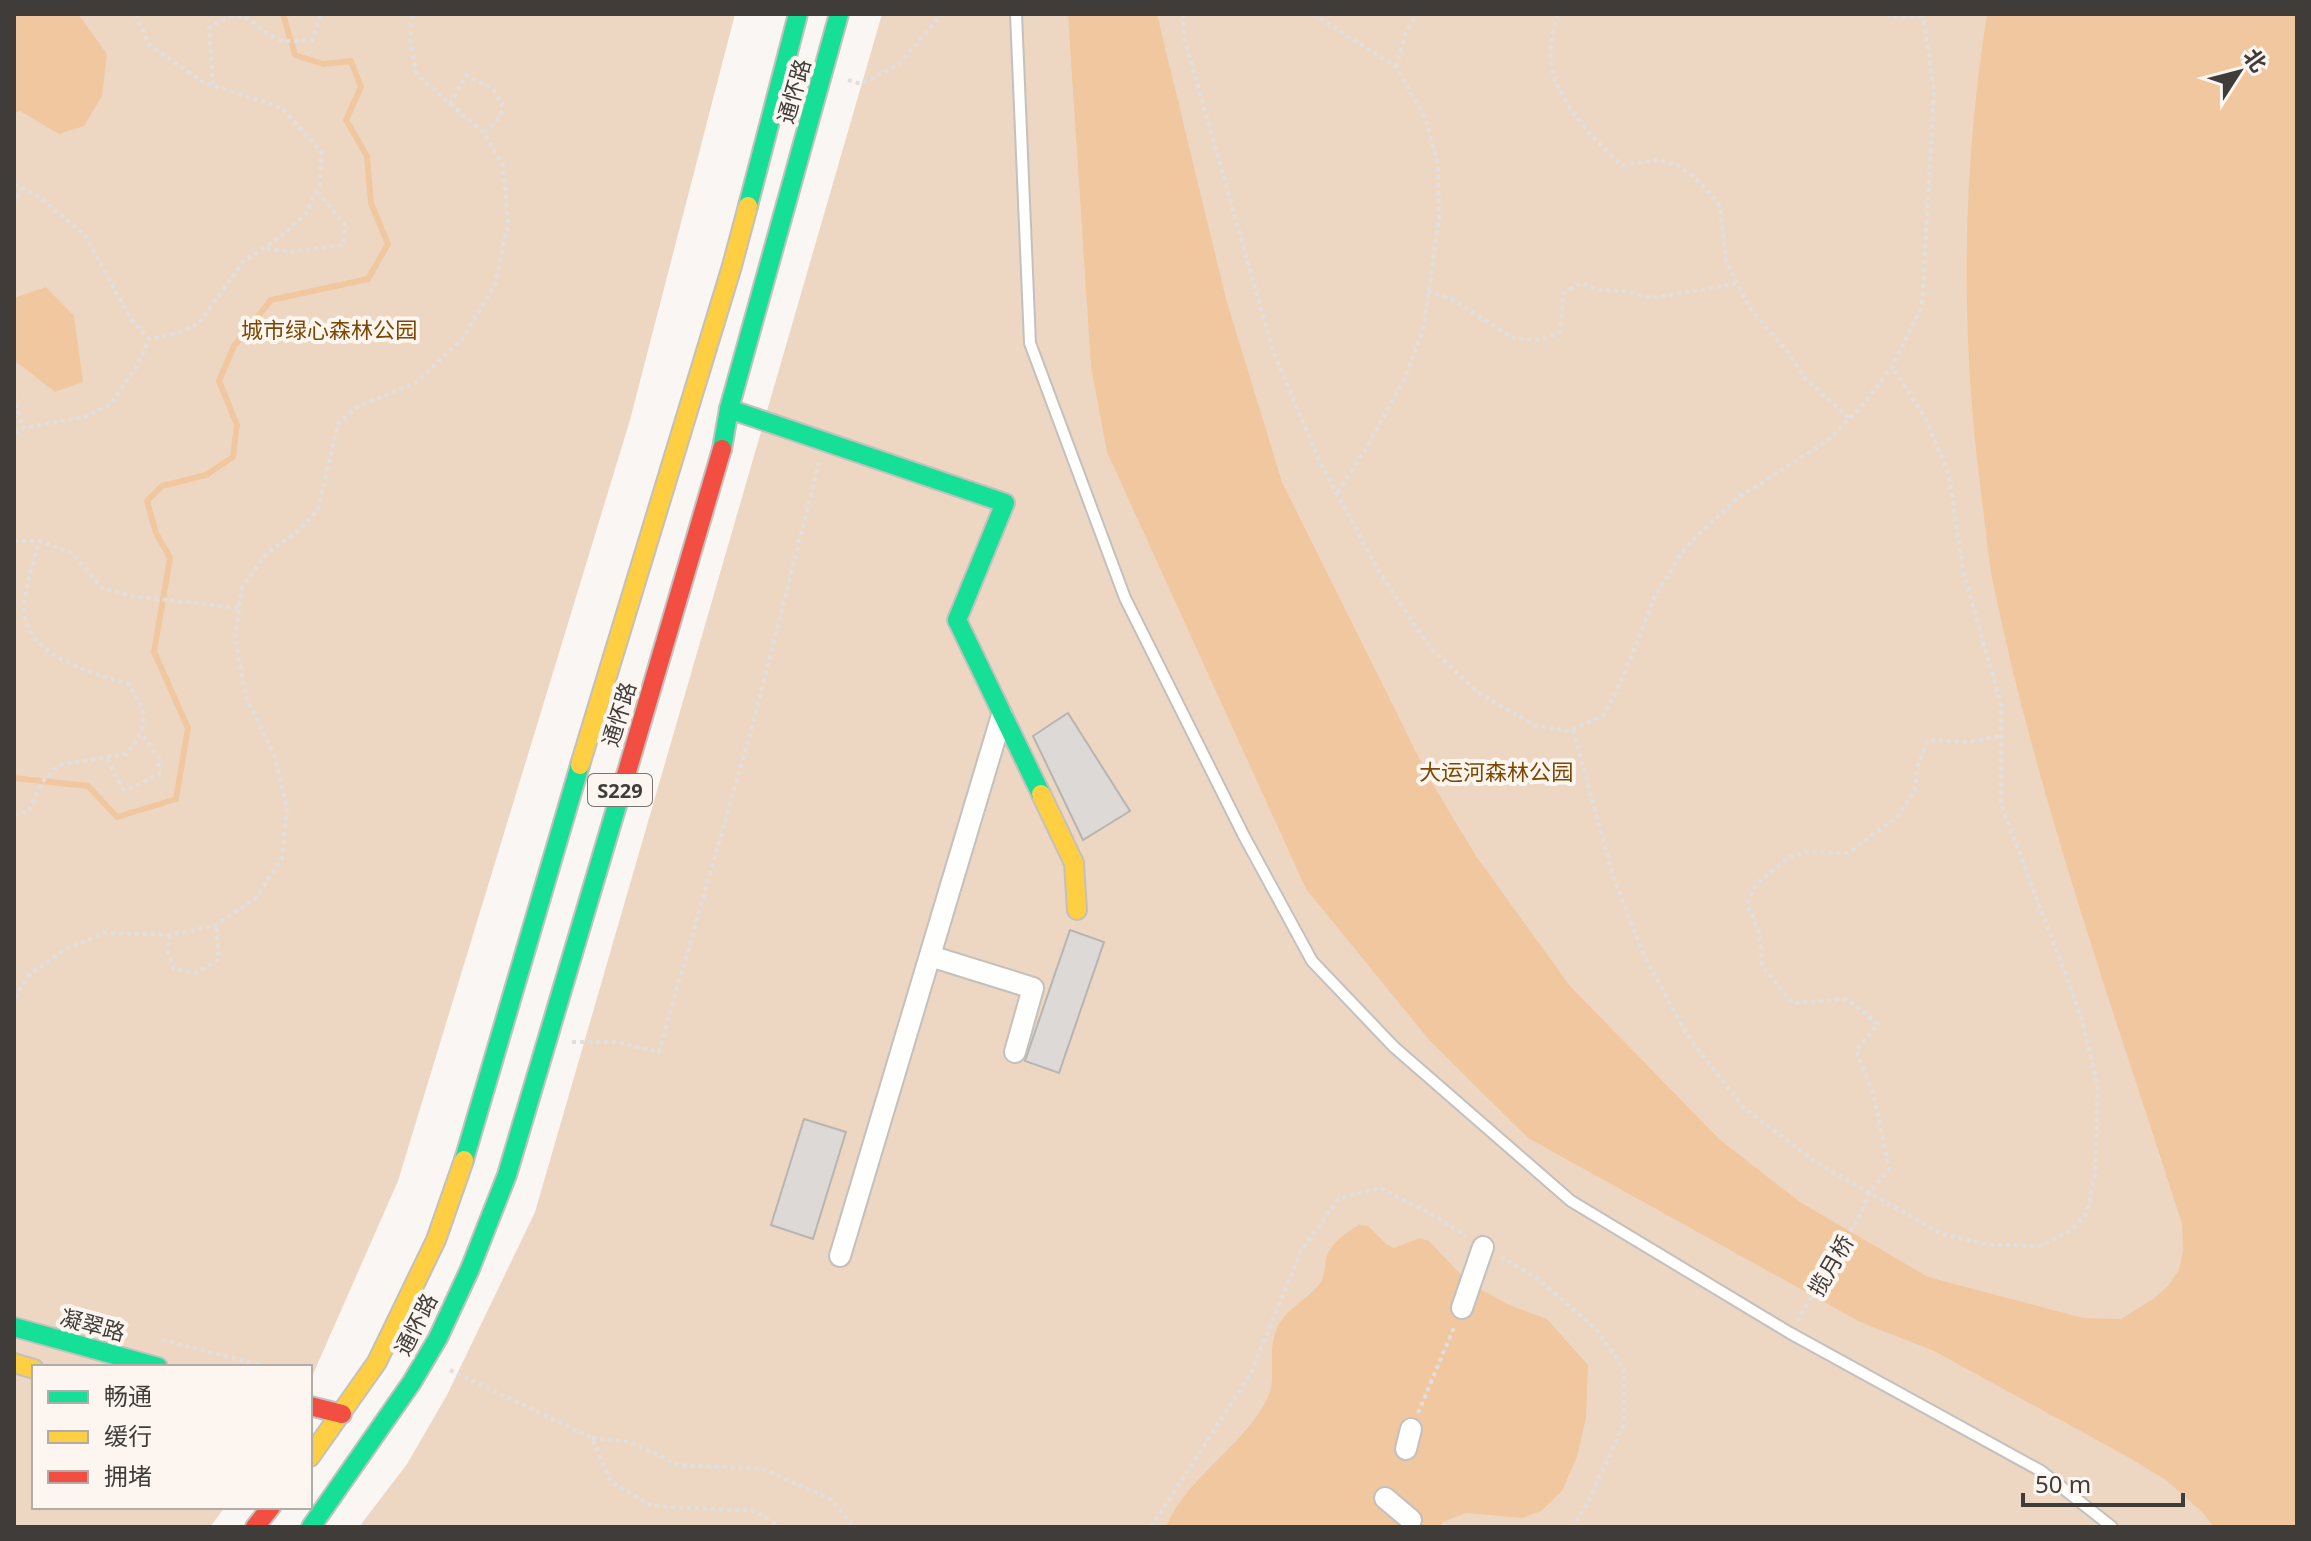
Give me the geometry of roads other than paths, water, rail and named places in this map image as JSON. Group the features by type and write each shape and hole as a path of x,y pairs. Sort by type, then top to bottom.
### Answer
{"main road":[{"name":"通怀路","path":"312,1452 377,1362 436,1240 472,1139 575,781 732,266 798,14"},
{"name":"通怀路","path":"311,1527 355,1469 427,1359 467,1274 507,1175 725,439 729,409 839,14"},
{"path":"729,409 1005,503 957,620 1074,863 1077,910"},
{"name":"凝翠路","path":"14,1327 151,1365"},
{"path":"312,1406 342,1414"},
{"path":"255,1527 269,1509"}],"street":[{"path":"840,1256 1002,715"},
{"path":"930,956 1033,988 1015,1052"},
{"path":"1462,1308 1483,1247"},
{"path":"1385,1498 1411,1520"}],"lane":[{"path":"1016,14 1030,343 1125,598 1244,836 1312,961 1394,1047 1571,1201 1790,1333 2041,1471 2112,1527"}],"waterway":[{"path":"14,778 88,786 117,817 176,799 188,728 154,652 170,558 156,533 147,501 162,486 206,475 233,457 237,425 219,381 234,346 271,300 368,279 388,244 371,203 367,156 346,120 361,87 351,61 323,64 295,55 283,14"}],"park label":[{"name":"城市绿心森林公园","path":"329,329"},
{"name":"大运河森林公园","path":"1496,771"}]}
